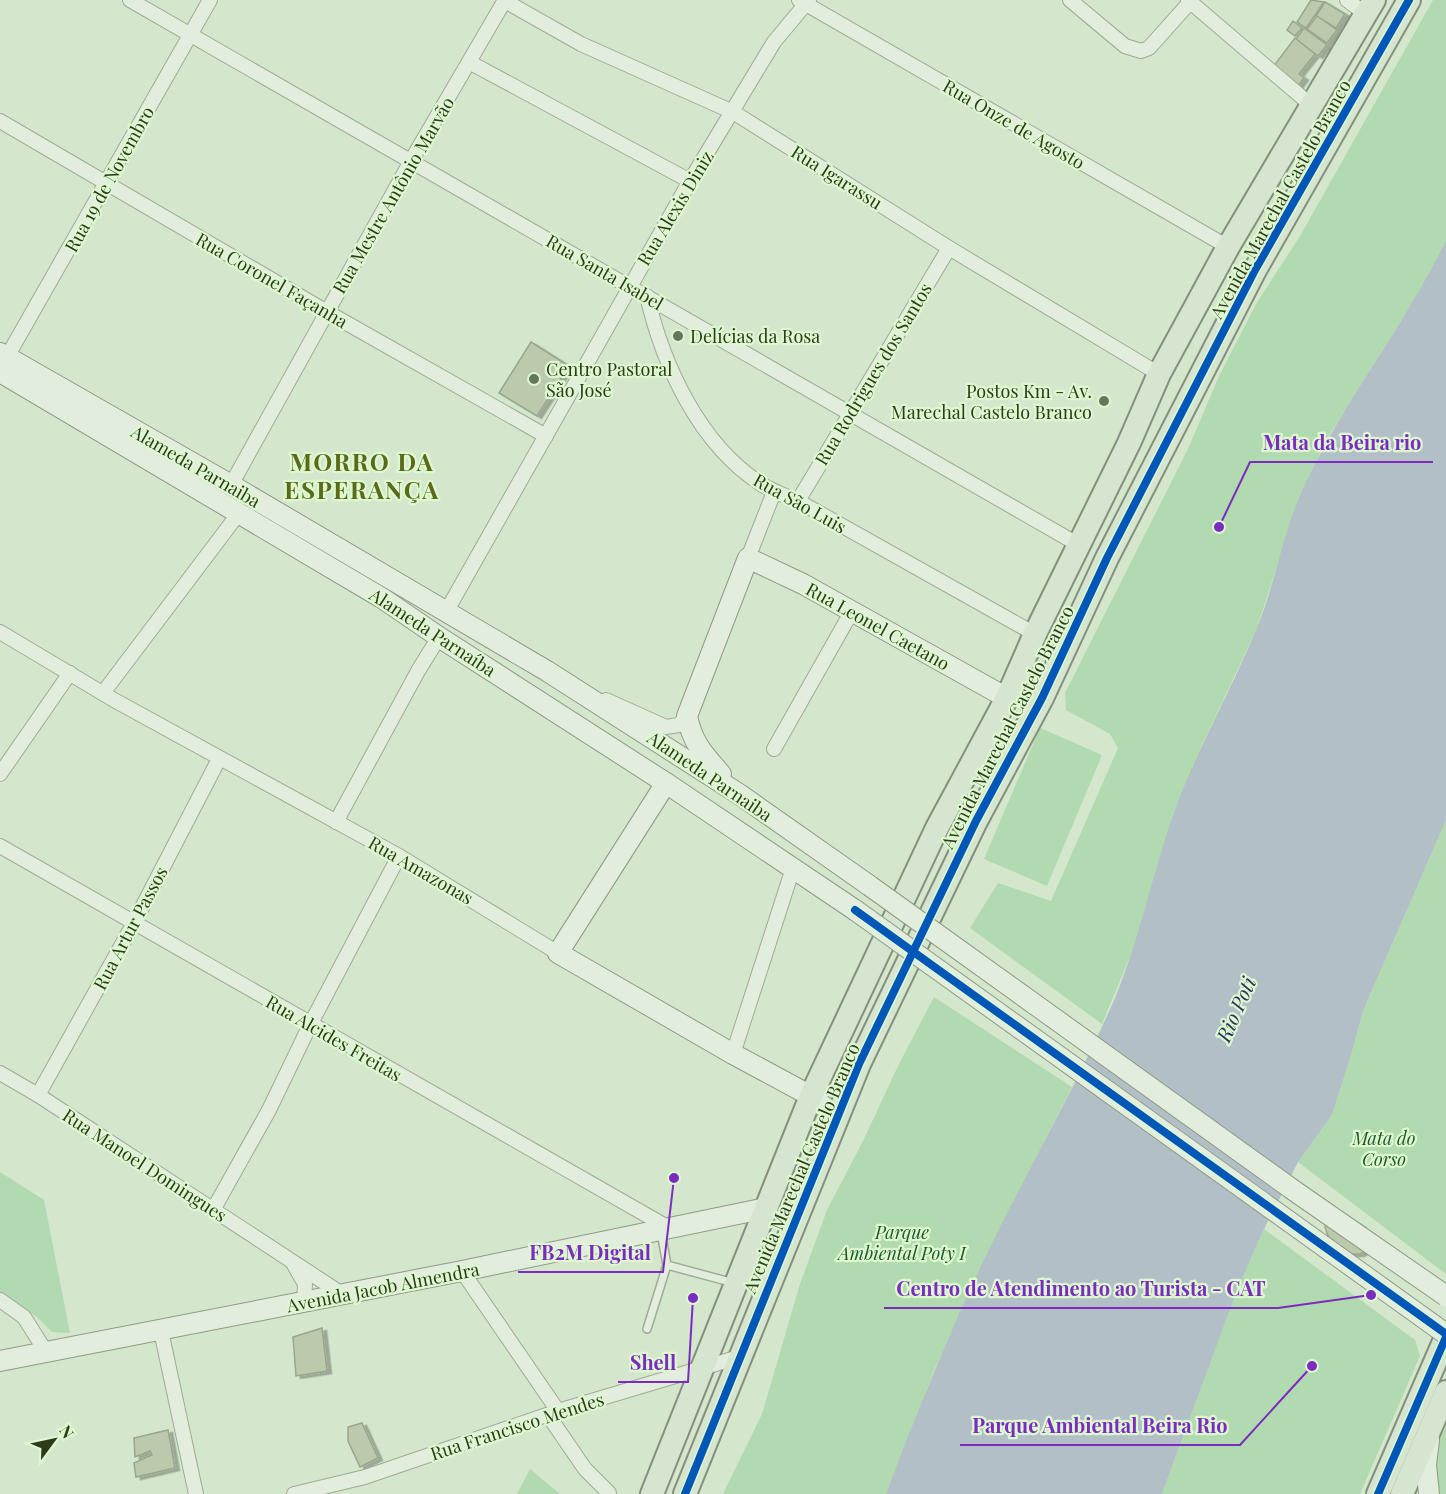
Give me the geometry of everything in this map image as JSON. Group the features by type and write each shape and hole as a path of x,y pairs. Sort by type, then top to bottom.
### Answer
{"main road":[{"name":"Avenida Marechal Castelo Branco","path":"685,1494 859,1064 976,821 1042,698 1107,558 1255,270 1409,0"},
{"name":"Avenida Marechal Castelo Branco","path":"652,1494 811,1096 926,852 1007,698 1035,634 1129,443 1160,374 1228,248 1370,7"},
{"path":"1291,140 1319,156"},
{"name":"Alameda Parnaiba","path":"2,361 231,485 547,671 739,794 1446,1296"},
{"name":"Alameda Parnaíba","path":"2,361 239,513 382,598 439,638 666,783 793,868 855,910 1446,1335"},
{"path":"1129,443 1157,459"},
{"path":"739,794 695,743 690,733 687,716 748,558"},
{"name":"Rua Leonel Caetano","path":"748,558 852,611 1007,698"},
{"path":"558,953 666,783"},
{"path":"926,852 954,867"},
{"name":"Rua Amazonas","path":"558,953 733,1054 811,1096 837,1117"},
{"name":"Avenida Jacob Almendra","path":"0,1361 462,1272 766,1208"},
{"path":"1378,1494 1446,1335"},
{"path":"1402,1494 1446,1392"},
{"path":"1429,1494 1426,1465 1431,1426"}],"street":[{"name":"Rua Santa Isabel","path":"130,0 1079,545"},
{"name":"Rua 19 de Novembro","path":"2,361 107,184 210,0"},
{"name":"Rua Mestre Antônio Marvão","path":"231,485 411,161 505,0"},
{"name":"Rua Igarassu","path":"505,0 581,44 733,112 949,248 1160,374"},
{"path":"1070,0 1125,46 1141,51 1149,48 1189,1 1311,105"},
{"path":"1347,0 1370,7"},
{"name":"Rua Alexis Diniz","path":"446,612 690,182 774,42 805,1"},
{"name":"Rua Onze de Agosto","path":"805,1 1228,248"},
{"path":"470,62 690,182"},
{"name":"Rua Coronel Façanha","path":"0,121 327,312 546,436"},
{"name":"Rua Rodrigues dos Santos","path":"798,501 949,248"},
{"name":"Rua São Luis","path":"647,296 651,315 670,367 688,402 710,436 737,466 774,492 798,501 1035,634"},
{"path":"748,558 774,492"},
{"path":"103,693 239,513"},
{"path":"774,749 852,611"},
{"name":"Rua Amazonas","path":"0,632 219,759 399,855 558,953"},
{"path":"336,822 418,671 439,638"},
{"name":"Alameda Parnaiba","path":"547,671 666,727 679,725 687,716"},
{"path":"0,774 70,673"},
{"name":"Rua Artur Passos","path":"38,1095 134,923 219,759"},
{"name":"Rua Alcides Freitas","path":"0,846 665,1229"},
{"path":"213,1210 268,1110 310,1024 399,855"},
{"path":"733,1054 793,868"},
{"name":"Rua Manoel Domingues","path":"0,1073 38,1095 342,1294"},
{"name":"Rua Manoel Domingues","path":"290,1259 304,1284 304,1302"},
{"path":"462,1272 553,1413 585,1469 609,1493"},
{"path":"0,1300 24,1317 46,1352"},
{"path":"161,1331 196,1494"},
{"name":"Rua Francisco Mendes","path":"294,1494 365,1477 553,1413 740,1357"}],"lane":[{"path":"646,1329 667,1265 665,1229"},
{"path":"667,1265 735,1284"}],"green space":[{"path":"1433,0 1446,0 1446,240 1429,276 1325,442 1298,501 1257,628 1202,745 1176,807 1139,935 1102,1024 970,928 998,883 1051,901 1118,748 1110,734 1066,710 1065,693 1188,449 1219,376 1256,304 1300,236"},
{"path":"1040,728 1102,755 1047,886 984,859"},
{"name":"Mata do Corso","path":"1446,820 1446,1274 1298,1162 1332,1115 1363,1011"},
{"name":"Parque Ambiental Poty I","path":"934,997 1072,1087 996,1236 935,1368 886,1494 723,1494 762,1414 800,1284 827,1210"},
{"path":"0,1172 44,1200 70,1333 52,1332 36,1316 0,1295"},
{"path":"1264,1229 1415,1340 1420,1356 1360,1494 1162,1494 1237,1289"},
{"path":"1446,1427 1446,1494 1436,1494 1434,1451"},
{"path":"530,1469 560,1494 517,1494"}],"water":[{"name":"Rio Poti","path":"1446,240 1446,820 1363,1011 1332,1115 1298,1162 1264,1229 1237,1290 1162,1494 886,1494 967,1297 1115,998 1176,807 1256,630 1299,498 1332,432 1429,273"}],"building":[{"path":"1311,0 1324,2 1306,28 1297,22"},
{"path":"1325,2 1345,14 1336,28 1316,16"},
{"path":"1317,16 1337,30 1327,43 1307,29"},
{"path":"1293,21 1302,28 1295,36 1287,30"},
{"path":"1304,28 1327,45 1318,56 1296,39"},
{"path":"1295,38 1315,54 1299,74 1304,78 1298,86 1273,67"},
{"name":"Centro Pastoral São José","path":"531,342 569,366 537,416 499,393"},
{"path":"1345,1216 1361,1225 1366,1250 1360,1254 1347,1254 1329,1238 1327,1233 1325,1227 1327,1221"},
{"path":"322,1328 327,1371 296,1376 293,1337"},
{"path":"362,1423 378,1458 360,1467 348,1441 348,1427"},
{"path":"168,1430 175,1468 136,1477 134,1463 152,1455 150,1451 135,1457 134,1438"}],"cycle path":[{"path":"685,1494 859,1064 976,821 1042,698 1107,558 1255,270 1409,0"},
{"path":"855,910 1446,1334"},
{"path":"1378,1494 1446,1337"}],"place":[{"name":"Delícias da Rosa","path":"678,336"},
{"name":"Centro Pastoral São José","path":"534,379"},
{"name":"Postos Km - Av. Marechal Castelo Branco","path":"1104,401"},
{"name":"Mata da Beira rio","path":"1219,527"},
{"name":"FB2M Digital","path":"674,1178"},
{"name":"Centro de Atendimento ao Turista - CAT","path":"1371,1295"},
{"name":"Shell","path":"693,1298"},
{"name":"Parque Ambiental Beira Rio","path":"1312,1366"}],"district":[{"name":"MORRO DA ESPERANÇA","path":"362,475"}]}
